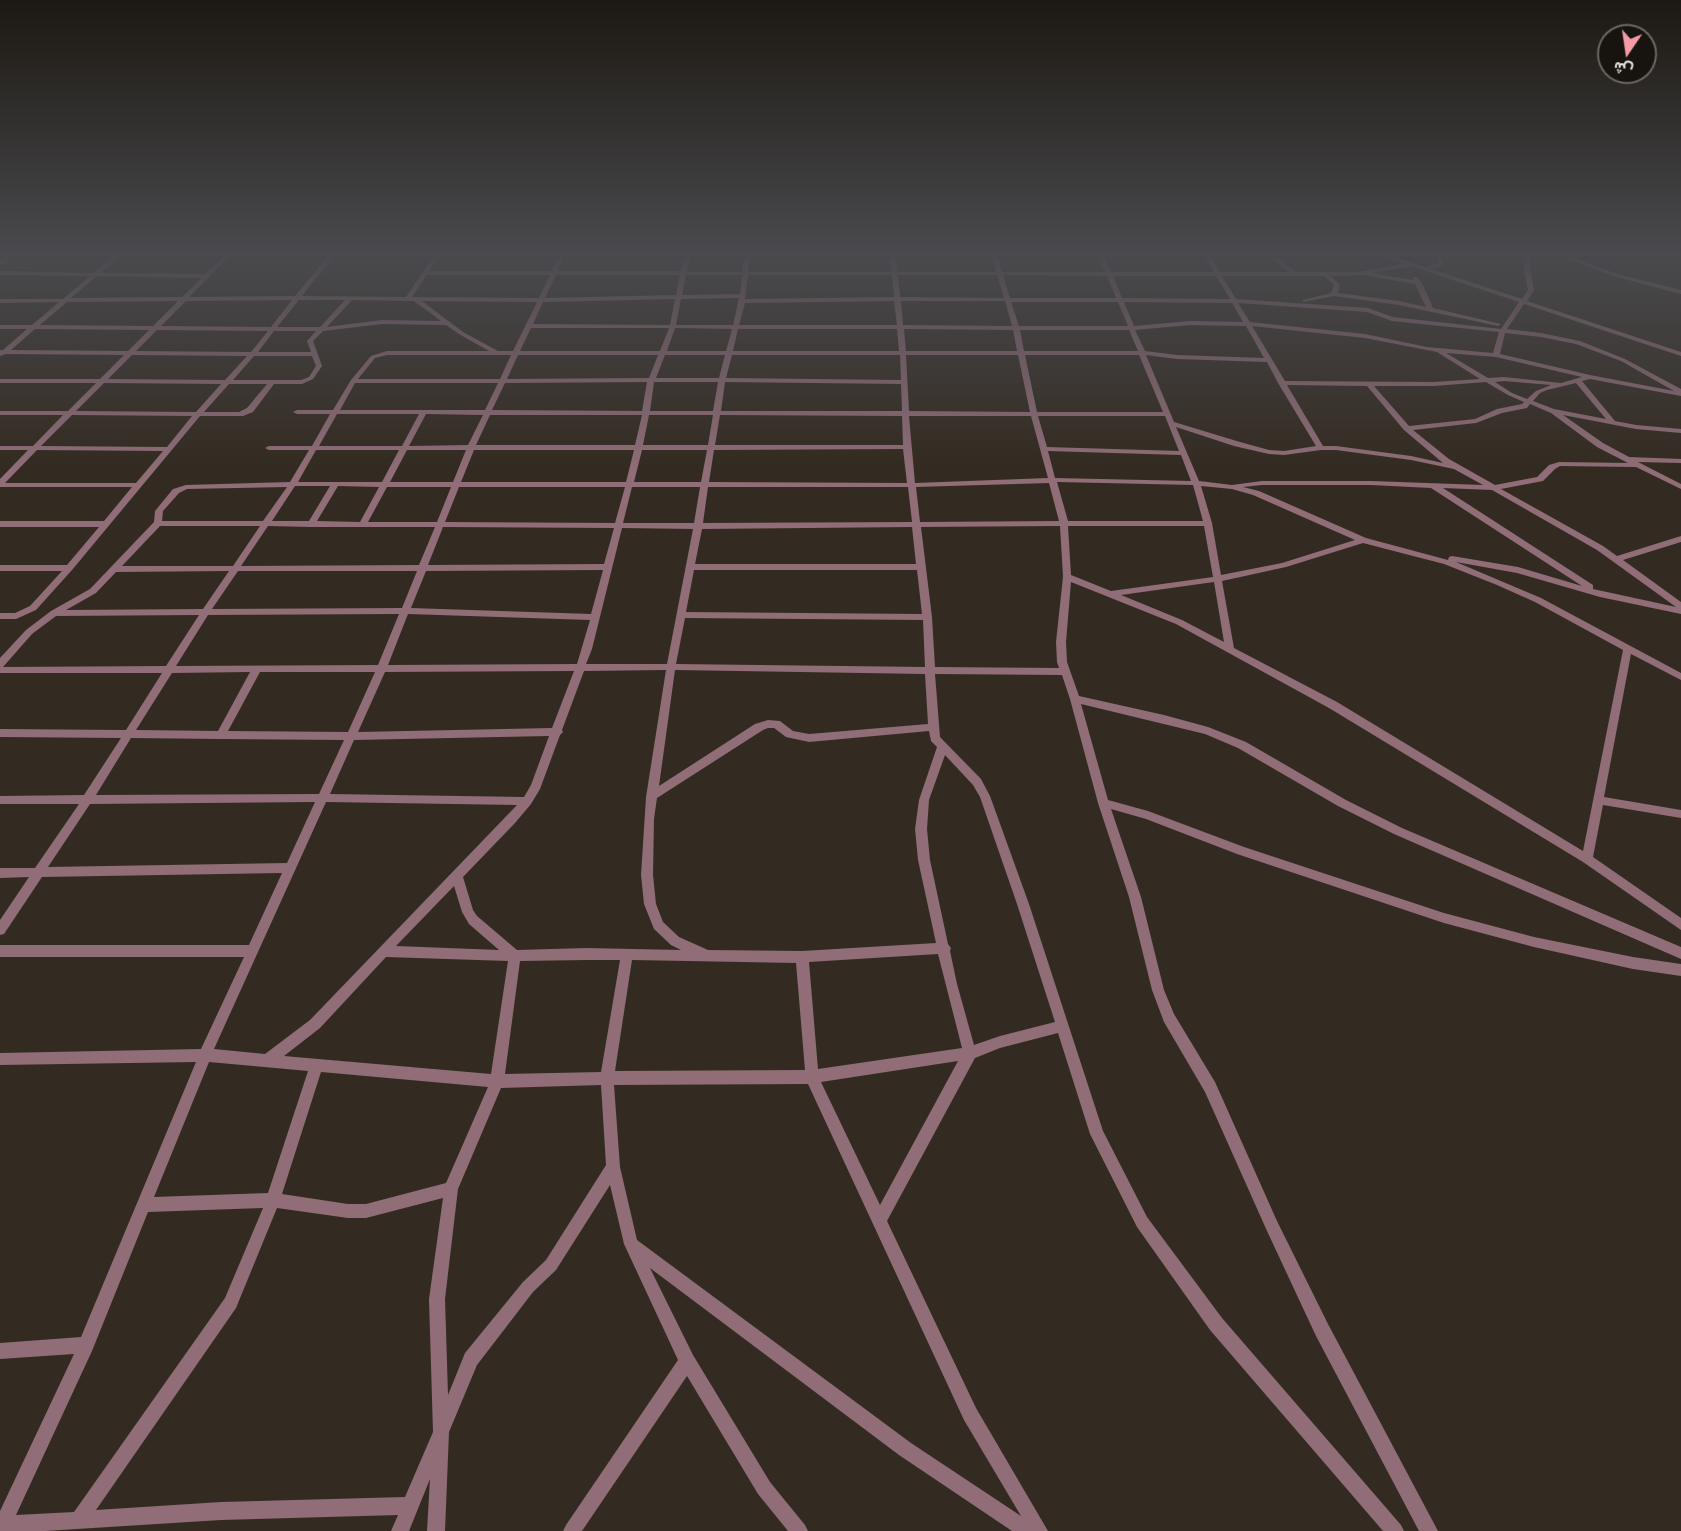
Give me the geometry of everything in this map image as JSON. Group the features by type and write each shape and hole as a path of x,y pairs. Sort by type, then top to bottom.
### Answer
{"street":[{"path":"2,354 32,328"},
{"path":"0,484 155,328"},
{"path":"0,616 16,616 33,608 273,328"},
{"path":"0,381 302,382 311,378 319,366 310,340 323,328"},
{"path":"456,328 497,354"},
{"path":"1,1527 86,1345 205,1055 352,736 471,448 527,328"},
{"path":"266,1061 315,1024 527,801 536,786 581,669 639,448 651,381 672,328"},
{"path":"708,957 675,941 658,926 650,904 647,875 651,797 671,667 698,526 716,411 735,328"},
{"path":"899,328 903,354 908,447 927,617 935,738 942,748 971,775 984,796 1023,904 1097,1134 1142,1222 1216,1324 1395,1531"},
{"path":"1016,328 1034,414 1064,523 1067,577 1061,652 1065,672 1076,699 1103,803 1123,855 1158,990 1169,1018 1210,1087 1238,1145 1272,1226 1322,1330 1429,1531"},
{"path":"1132,328 1196,483 1208,523 1230,650"},
{"path":"1250,328 1321,448"},
{"path":"1291,328 1365,336 1437,350 1496,355 1590,377 1681,392"},
{"path":"1498,328 1559,338 1601,350 1681,392"},
{"path":"1606,328 1681,354"},
{"path":"1496,355 1504,329"},
{"path":"1669,350 1681,348"},
{"path":"1437,350 1484,379 1552,411 1613,423 1680,432"},
{"path":"0,930 87,800 204,614 293,484 353,381 367,361 373,357 387,353 1142,353 1177,357 1268,360"},
{"path":"2,354 314,354"},
{"path":"1407,428 1476,421 1500,411 1524,406 1538,392 1559,384 1590,377"},
{"path":"1281,383 1434,384 1484,379 1521,379 1559,384"},
{"path":"1577,380 1613,423"},
{"path":"353,381 904,382"},
{"path":"0,413 198,414 245,412 250,410 272,382"},
{"path":"1369,384 1407,428 1458,468 1617,559 1681,609"},
{"path":"363,524 424,411"},
{"path":"297,412 716,411 1168,414"},
{"path":"1552,411 1583,434 1624,459 1681,487"},
{"path":"1172,423 1269,452 1291,453 1321,448 1411,458 1458,468"},
{"path":"269,448 908,447"},
{"path":"0,448 168,449"},
{"path":"1044,449 1184,453"},
{"path":"1624,459 1681,461"},
{"path":"1232,487 1262,483 1430,484 1493,488 1539,479 1559,464 1635,465"},
{"path":"0,664 28,632 54,614 87,596 116,569 158,523 159,511 181,488 293,484 912,485 1054,480 1196,483 1232,487 1256,493 1363,540 1467,568 1519,591 1681,677"},
{"path":"0,484 138,485"},
{"path":"311,524 335,484"},
{"path":"1430,484 1600,594"},
{"path":"158,523 617,526 1208,523"},
{"path":"0,524 104,524"},
{"path":"1617,559 1681,539"},
{"path":"1111,594 1218,579 1283,565 1363,540"},
{"path":"1422,555 1473,561 1518,570 1600,594 1681,609"},
{"path":"116,569 606,567"},
{"path":"690,567 921,567"},
{"path":"0,568 69,568"},
{"path":"1067,577 1179,622 1333,705 1587,859 1681,925"},
{"path":"54,614 404,611 594,617"},
{"path":"681,615 927,617"},
{"path":"1587,859 1627,650"},
{"path":"0,670 671,667 1065,672"},
{"path":"221,735 257,669"},
{"path":"1076,699 1208,731 1242,745 1398,831 1681,953"},
{"path":"651,797 759,727 768,724 776,724 790,734 809,738 933,727"},
{"path":"0,733 352,736 558,732"},
{"path":"879,1221 970,1053 951,984 924,860 921,829 924,800 942,748"},
{"path":"0,800 324,798 527,801"},
{"path":"1598,800 1681,813"},
{"path":"1103,803 1149,815 1263,858 1444,918 1534,942 1633,963 1681,970"},
{"path":"0,873 291,868"},
{"path":"457,875 472,920 515,956"},
{"path":"383,951 515,956 802,957 945,948"},
{"path":"0,951 252,951"},
{"path":"627,955 606,1078 613,1167 631,1244 687,1361 764,1488 799,1531"},
{"path":"436,1531 441,1436 437,1299 451,1189 497,1082 515,956"},
{"path":"802,957 812,1077 970,1414 1039,1531"},
{"path":"0,1059 205,1055 497,1082 606,1078 812,1077 970,1053 1000,1042 1063,1026"},
{"path":"79,1520 231,1303 273,1200 317,1065"},
{"path":"400,1531 471,1359 528,1287 551,1265 613,1167"},
{"path":"144,1205 273,1200 348,1211 366,1211 451,1189"},
{"path":"631,1244 905,1449 1028,1531"},
{"path":"0,1351 86,1345"},
{"path":"572,1531 687,1361"},
{"path":"1,1527 221,1511 409,1506"}]}
